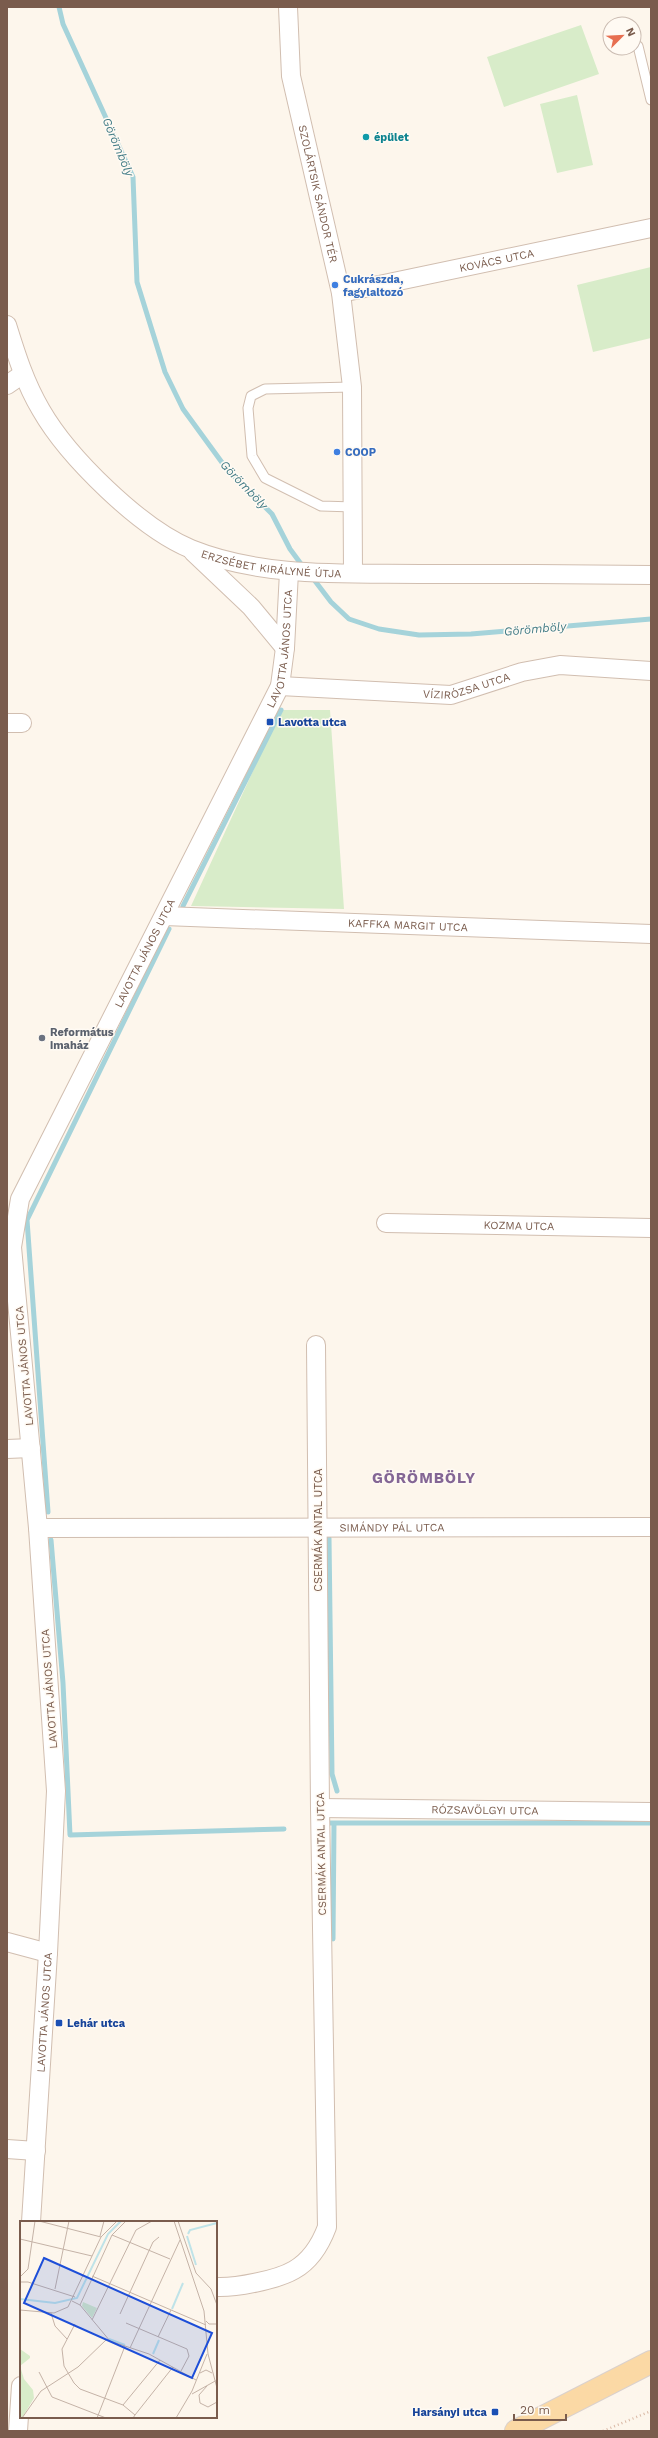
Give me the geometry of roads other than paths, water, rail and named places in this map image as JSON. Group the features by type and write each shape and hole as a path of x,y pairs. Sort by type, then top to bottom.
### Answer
{"main road":[{"path":"516,2431 651,2362"}],"street":[{"name":"SZOLÁRTSIK SÁNDOR TÉR","path":"288,7 291,76 341,293 352,387 354,507 353,573"},
{"name":"KOVÁCS UTCA","path":"341,293 651,228"},
{"name":"ERZSÉBET KIRÁLYNÉ ÚTJA","path":"7,325 23,374 41,411 77,459 139,518 189,549 227,561 291,572 651,575"},
{"path":"7,384 23,374"},
{"path":"189,549 251,607 285,648"},
{"name":"LAVOTTA JÁNOS UTCA","path":"31,2221 48,1953 56,1791 38,1528 12,1247 13,1196 164,916 280,686 285,648 291,572"},
{"name":"VÍZIRÓZSA UTCA","path":"280,686 451,695 522,672 560,665 651,671"},
{"name":"KAFFKA MARGIT UTCA","path":"164,916 651,934"},
{"name":"KOZMA UTCA","path":"386,1224 651,1228"},
{"name":"CSERMÁK ANTAL UTCA","path":"217,2287 254,2283 294,2270 320,2245 327,2227 320,1808 316,1345"},
{"path":"7,1449 31,1448"},
{"name":"SIMÁNDY PÁL UTCA","path":"38,1528 651,1527"},
{"name":"RÓZSAVÖLGYI UTCA","path":"320,1808 651,1812"},
{"path":"7,1942 48,1953"},
{"path":"7,2149 36,2151"},
{"path":"18,2431 20,2401"}],"lane":[{"path":"640,56 651,100"},
{"path":"352,387 265,389 251,396 248,408 252,456 265,478 321,506 354,507"}],"waterway":[{"name":"Görömböly","path":"59,7 63,24 133,177 137,282 165,372 183,409 226,468 272,514 290,549 304,568"},
{"name":"Görömböly","path":"312,577 331,602 349,619 379,629 419,635 471,634 651,619"},
{"path":"183,906 281,710"},
{"path":"48,1512 27,1220 169,929"},
{"path":"329,1538 332,1774 337,1791"},
{"path":"51,1540 63,1683 70,1835 284,1829"},
{"path":"330,1823 651,1823"},
{"path":"333,1939 334,1823"}],"place":[{"name":"épület","path":"366,137"},
{"name":"Cukrászda, fagylaltozó","path":"335,285"},
{"name":"COOP","path":"337,452"},
{"name":"Lavotta utca","path":"270,722"},
{"name":"Református imaház","path":"42,1038"},
{"name":"Lehár utca","path":"59,2023"},
{"name":"Harsányi utca","path":"495,2412"}],"district":[{"name":"GÖRÖMBÖLY","path":"424,1478"}]}
